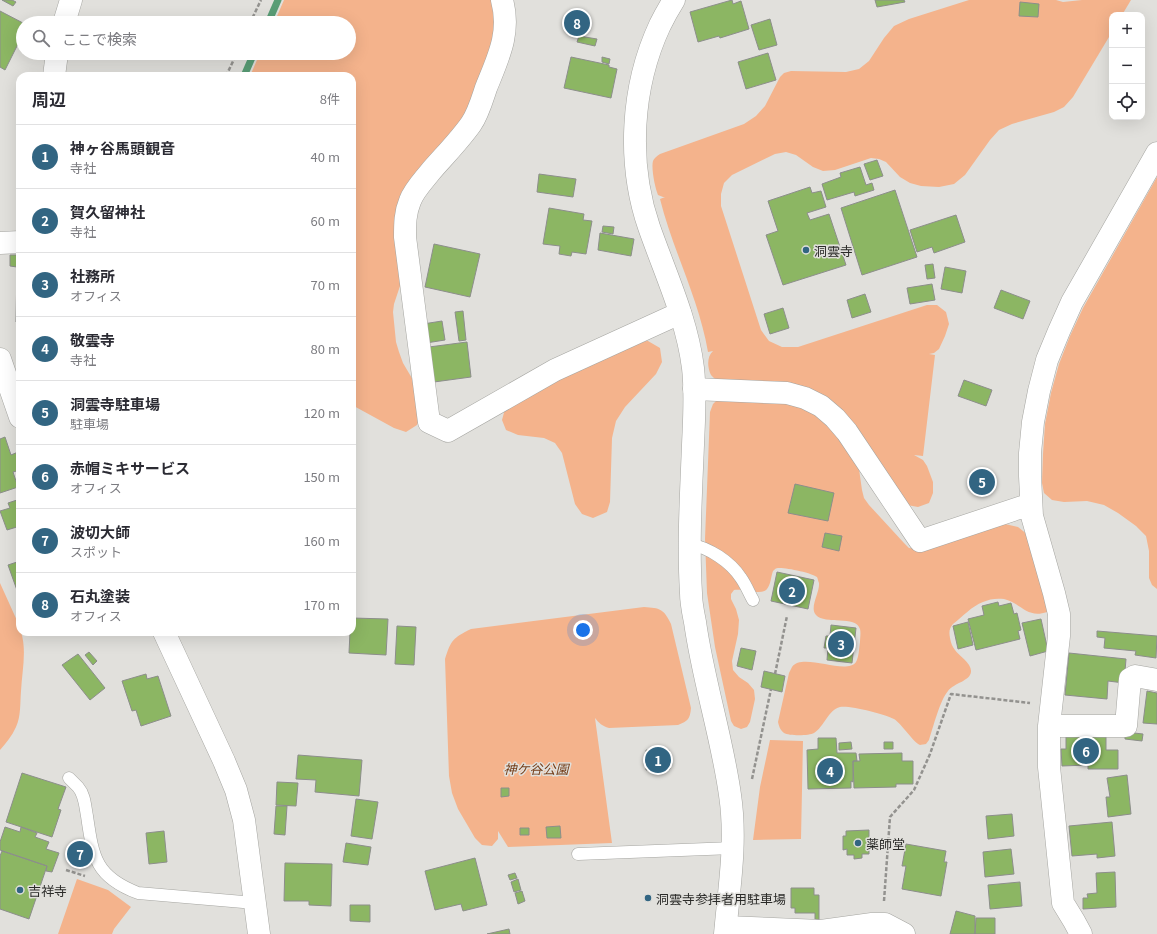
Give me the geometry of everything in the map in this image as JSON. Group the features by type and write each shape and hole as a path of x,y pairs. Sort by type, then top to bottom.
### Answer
{"street":[{"path":"66,16 71,0"},
{"path":"502,0 505,11 506,29 503,46 478,109 472,122 463,134 421,183 410,200 405,218 405,237 429,422 448,431 555,370 680,314"},
{"path":"674,0 659,27 645,68 637,110 635,138 636,167 648,224 680,314 688,340 693,368 694,389 690,544 691,595 699,650 730,792 733,820 733,848 725,930 820,931 872,924 885,924 904,934"},
{"path":"55,72 56,60"},
{"path":"1081,934 1063,903 1049,767 1049,726 1059,636 1059,614 1032,516 1030,461 1033,422 1039,391 1048,360 1072,302 1157,152"},
{"path":"0,243 16,242"},
{"path":"0,359 16,405"},
{"path":"694,389 787,393 805,398 821,406 835,418 847,432 920,541 1031,504"},
{"path":"166,636 236,790 244,820 259,934"},
{"path":"1049,726 1126,726 1130,679 1135,676 1157,680"}],"lane":[{"path":"690,544 700,546 723,558 741,577 753,600"},
{"path":"69,778 78,787 84,798 92,846 96,859 103,871 113,881 138,893 255,903"},
{"path":"578,854 733,848"}],"path":[{"path":"253,16 260,0"},
{"path":"228,72 234,60"},
{"path":"775,674 787,616"},
{"path":"752,779 771,689"},
{"path":"882,924 890,817 914,790 930,754 951,694 1024,702"}],"green space":[{"path":"284,0 495,0 499,28 472,106 415,179 402,280 394,304 393,312 396,342 403,363 413,380 421,414 417,425 406,432 394,428 356,407 356,72 252,72 257,60 356,60 356,16 277,16"},
{"path":"969,0 1056,0 1063,2 1082,0 1131,0 1124,12 1109,12 1109,37 1073,97 1064,107 1054,112 1012,124 999,130 965,175 954,184 939,187 921,186 910,183 900,177 886,162 871,158 835,170 823,171 813,167 796,155 786,152 775,154 732,175 724,183 721,194 721,206 761,330 769,341 782,347 798,347 927,305 937,305 946,312 949,324 945,336 939,349 934,353 929,354 935,355 923,456 914,455 923,460 927,466 933,482 933,493 929,503 918,507 907,505 839,414 718,382 711,375 708,362 713,351 708,352 699,313 665,218 660,199 665,197 658,195 653,168 654,159 660,154 744,124 756,116 765,106 780,77 784,73 791,71 846,72 859,69 869,61 894,26 909,19"},
{"path":"1157,177 1157,589 1152,585 1149,578 1149,551 1146,536 1136,526 1104,505 1087,501 1064,502 1052,500 1044,493 1042,483 1045,424 1051,393 1059,364 1083,308"},
{"path":"648,341 660,348 662,362 656,374 625,407 616,421 612,438 610,502 607,512 593,518 582,514 575,504 562,453 555,443 544,438 518,435 506,430 502,420 505,409 513,402 633,342"},
{"path":"719,398 786,399 818,411 858,462 864,498 909,548 917,549 1005,524 1018,527 1028,535 1049,608 1047,612 1040,614 1024,610 1004,599 993,599 975,606 953,624 949,632 952,644 954,649 965,660 971,669 971,672 968,678 951,688 945,695 929,740 926,744 920,745 917,743 894,719 875,712 851,707 840,707 832,711 821,727 814,733 790,735 782,731 778,722 789,673 792,667 797,663 805,662 843,667 851,666 858,658 860,642 860,629 853,622 820,618 814,612 814,604 819,587 817,577 786,568 777,568 773,571 769,585 764,591 756,592 734,590 731,594 731,599 739,620 738,634 732,661 733,670 754,690 755,699 750,722 747,727 741,729 734,726 731,721 715,647 707,593 705,539 710,412 713,404"},
{"path":"0,583 16,618 16,636 22,636 24,654 19,718 13,733 0,750"},
{"name":"神ケ谷公園","path":"644,607 661,610 664,612 671,624 691,712 688,719 678,725 609,728 601,724 595,718 612,843 508,847 498,831 498,839 492,846 482,845 475,838 458,809 452,793 449,776 445,659 451,644 456,637 471,629"},
{"path":"770,740 803,741 801,839 753,840 760,787"},
{"path":"77,879 108,890 131,907 114,929 112,934 58,934"}],"building":[{"path":"2,0 12,0 16,2 13,6"},
{"path":"732,0 733,4 741,1 749,29 720,38 719,36 698,42 690,12"},
{"path":"875,0 904,0 905,2 877,7"},
{"path":"1020,2 1039,4 1038,17 1019,16"},
{"path":"0,11 16,19 16,48 5,70 0,67"},
{"path":"575,13 582,15 579,32 572,31"},
{"path":"770,19 777,45 759,50 751,25"},
{"path":"579,36 597,39 595,46 577,42"},
{"path":"768,53 776,80 746,89 738,62"},
{"path":"571,57 609,65 609,67 617,69 611,98 564,88"},
{"path":"602,57 610,59 609,64 602,62"},
{"path":"877,160 883,176 870,180 864,164"},
{"path":"860,167 866,185 872,183 874,190 855,196 854,192 827,200 822,184 841,177 840,173"},
{"path":"539,174 576,179 573,197 537,192"},
{"name":"洞雲寺","path":"810,187 812,193 821,191 826,207 807,213 810,220 829,214 846,265 783,285 766,235 778,231 768,201"},
{"path":"895,190 917,257 862,275 841,208"},
{"path":"549,208 584,214 583,220 592,221 586,254 572,252 571,256 559,254 560,246 543,244"},
{"path":"956,215 965,242 934,253 932,247 917,252 910,230"},
{"path":"603,226 614,227 613,234 602,232"},
{"path":"600,233 634,239 631,256 598,250"},
{"path":"434,244 480,254 470,297 425,287"},
{"path":"10,255 16,255 16,267 10,266"},
{"path":"933,264 935,278 927,279 925,265"},
{"path":"945,267 966,271 962,293 941,289"},
{"path":"932,284 935,300 910,304 907,288"},
{"path":"1001,290 1030,301 1023,319 994,308"},
{"path":"865,294 871,312 852,318 847,300"},
{"path":"783,308 789,328 770,334 764,314"},
{"path":"463,311 466,340 459,341 455,312"},
{"path":"442,321 445,340 426,343 423,324"},
{"path":"467,342 471,377 434,382 429,347"},
{"path":"964,380 992,390 986,406 958,396"},
{"path":"5,437 11,455 16,453 16,471 13,472 16,481 16,488 0,493 0,439"},
{"path":"795,484 834,493 828,521 788,513"},
{"path":"16,500 16,527 7,530 0,511 10,508 8,503"},
{"path":"825,533 842,536 839,551 822,547"},
{"path":"16,562 16,587 8,565"},
{"path":"777,572 814,580 808,609 771,601"},
{"path":"998,602 999,606 1011,603 1014,614 1017,613 1021,630 1018,631 1020,639 976,650 968,619 984,615 982,606"},
{"path":"356,618 388,619 386,655 349,653 350,636 356,636"},
{"path":"1041,619 1048,651 1030,656 1022,623"},
{"path":"968,622 973,645 958,649 953,626"},
{"path":"831,625 856,628 852,663 827,660 828,648 824,648 826,636 830,636"},
{"path":"397,626 416,627 414,665 395,664"},
{"path":"1097,631 1157,636 1156,658 1135,655 1136,651 1104,648 1105,638 1097,637"},
{"path":"741,648 756,651 752,670 737,666"},
{"path":"89,652 97,661 93,665 85,655"},
{"path":"1069,653 1126,659 1124,683 1108,681 1107,699 1065,695"},
{"path":"78,654 105,688 90,700 62,665"},
{"path":"764,671 785,676 782,692 761,687"},
{"path":"146,674 147,679 158,676 171,716 141,726 136,710 132,711 122,681"},
{"path":"1147,691 1157,693 1157,724 1143,723"},
{"path":"1125,732 1143,734 1142,741 1125,739"},
{"path":"1066,737 1106,737 1106,750 1118,750 1118,769 1088,769 1088,765 1062,766 1061,749 1066,749"},
{"path":"818,738 836,738 837,753 856,753 857,761 853,761 853,782 851,781 851,788 808,789 807,750 818,749"},
{"path":"851,742 852,749 839,750 839,743"},
{"path":"884,742 893,742 893,749 884,749"},
{"path":"646,750 669,750 670,769 664,770 664,772 652,773 652,770 646,770"},
{"path":"902,753 902,761 913,761 913,784 896,784 896,787 854,788 853,761 860,761 859,754"},
{"path":"298,755 362,760 359,796 315,792 316,780 296,779"},
{"path":"22,773 66,787 58,809 61,810 52,837 6,822"},
{"path":"1127,775 1131,814 1108,817 1106,797 1110,797 1107,778"},
{"path":"277,782 298,783 296,806 276,805"},
{"path":"501,788 509,788 509,796 501,797"},
{"path":"356,799 378,802 372,839 351,836"},
{"path":"276,806 287,806 285,835 274,834"},
{"path":"1012,814 1014,836 988,839 986,816"},
{"path":"1112,822 1115,856 1097,858 1097,854 1072,856 1069,826"},
{"path":"560,826 561,838 547,838 546,827"},
{"path":"5,827 20,832 21,827 37,833 35,837 49,842 46,849 59,853 52,872 46,871 47,866 0,850 0,842"},
{"path":"520,828 529,828 529,835 520,835"},
{"path":"869,830 869,854 862,854 862,858 854,859 854,855 847,855 847,849 843,850 843,836 846,836 846,831"},
{"path":"164,831 167,862 149,864 146,833"},
{"path":"346,843 371,847 368,865 343,862"},
{"path":"906,844 946,851 944,862 947,862 941,896 902,889 906,866 902,866"},
{"path":"1011,849 1014,874 985,877 983,852"},
{"name":"吉祥寺","path":"2,851 47,866 29,919 0,909 0,856"},
{"path":"475,858 487,905 463,911 461,904 435,910 425,871"},
{"path":"285,863 332,864 331,906 309,905 309,901 284,901"},
{"path":"1115,872 1116,907 1083,909 1083,898 1088,898 1087,894 1097,893 1096,873"},
{"path":"515,873 517,878 510,880 508,875"},
{"path":"518,879 521,890 514,892 511,882"},
{"path":"1020,882 1022,906 990,909 988,885"},
{"path":"791,888 814,888 814,895 819,895 819,920 815,919 815,913 795,913 795,908 791,908"},
{"path":"522,891 525,901 518,904 515,893"},
{"path":"350,905 370,905 370,922 350,921"},
{"path":"956,911 975,916 975,934 950,934"},
{"path":"976,918 995,918 995,934 975,934"},
{"path":"509,929 510,934 487,934"}],"waterway":[{"path":"271,16 278,0"},
{"path":"246,72 251,60"}],"place":[{"name":"石丸塗装","path":"577,23"},
{"name":"洞雲寺","path":"806,250"},
{"name":"洞雲寺駐車場","path":"982,482"},
{"name":"賀久留神社","path":"792,591"},
{"name":"社務所","path":"841,644"},
{"name":"赤帽ミキサービス","path":"1086,751"},
{"name":"神ヶ谷馬頭観音","path":"658,760"},
{"name":"敬雲寺","path":"830,771"},
{"name":"薬師堂","path":"858,843"},
{"name":"波切大師","path":"80,854"},
{"name":"吉祥寺","path":"20,890"},
{"name":"洞雲寺参拝者用駐車場","path":"648,898"}]}
